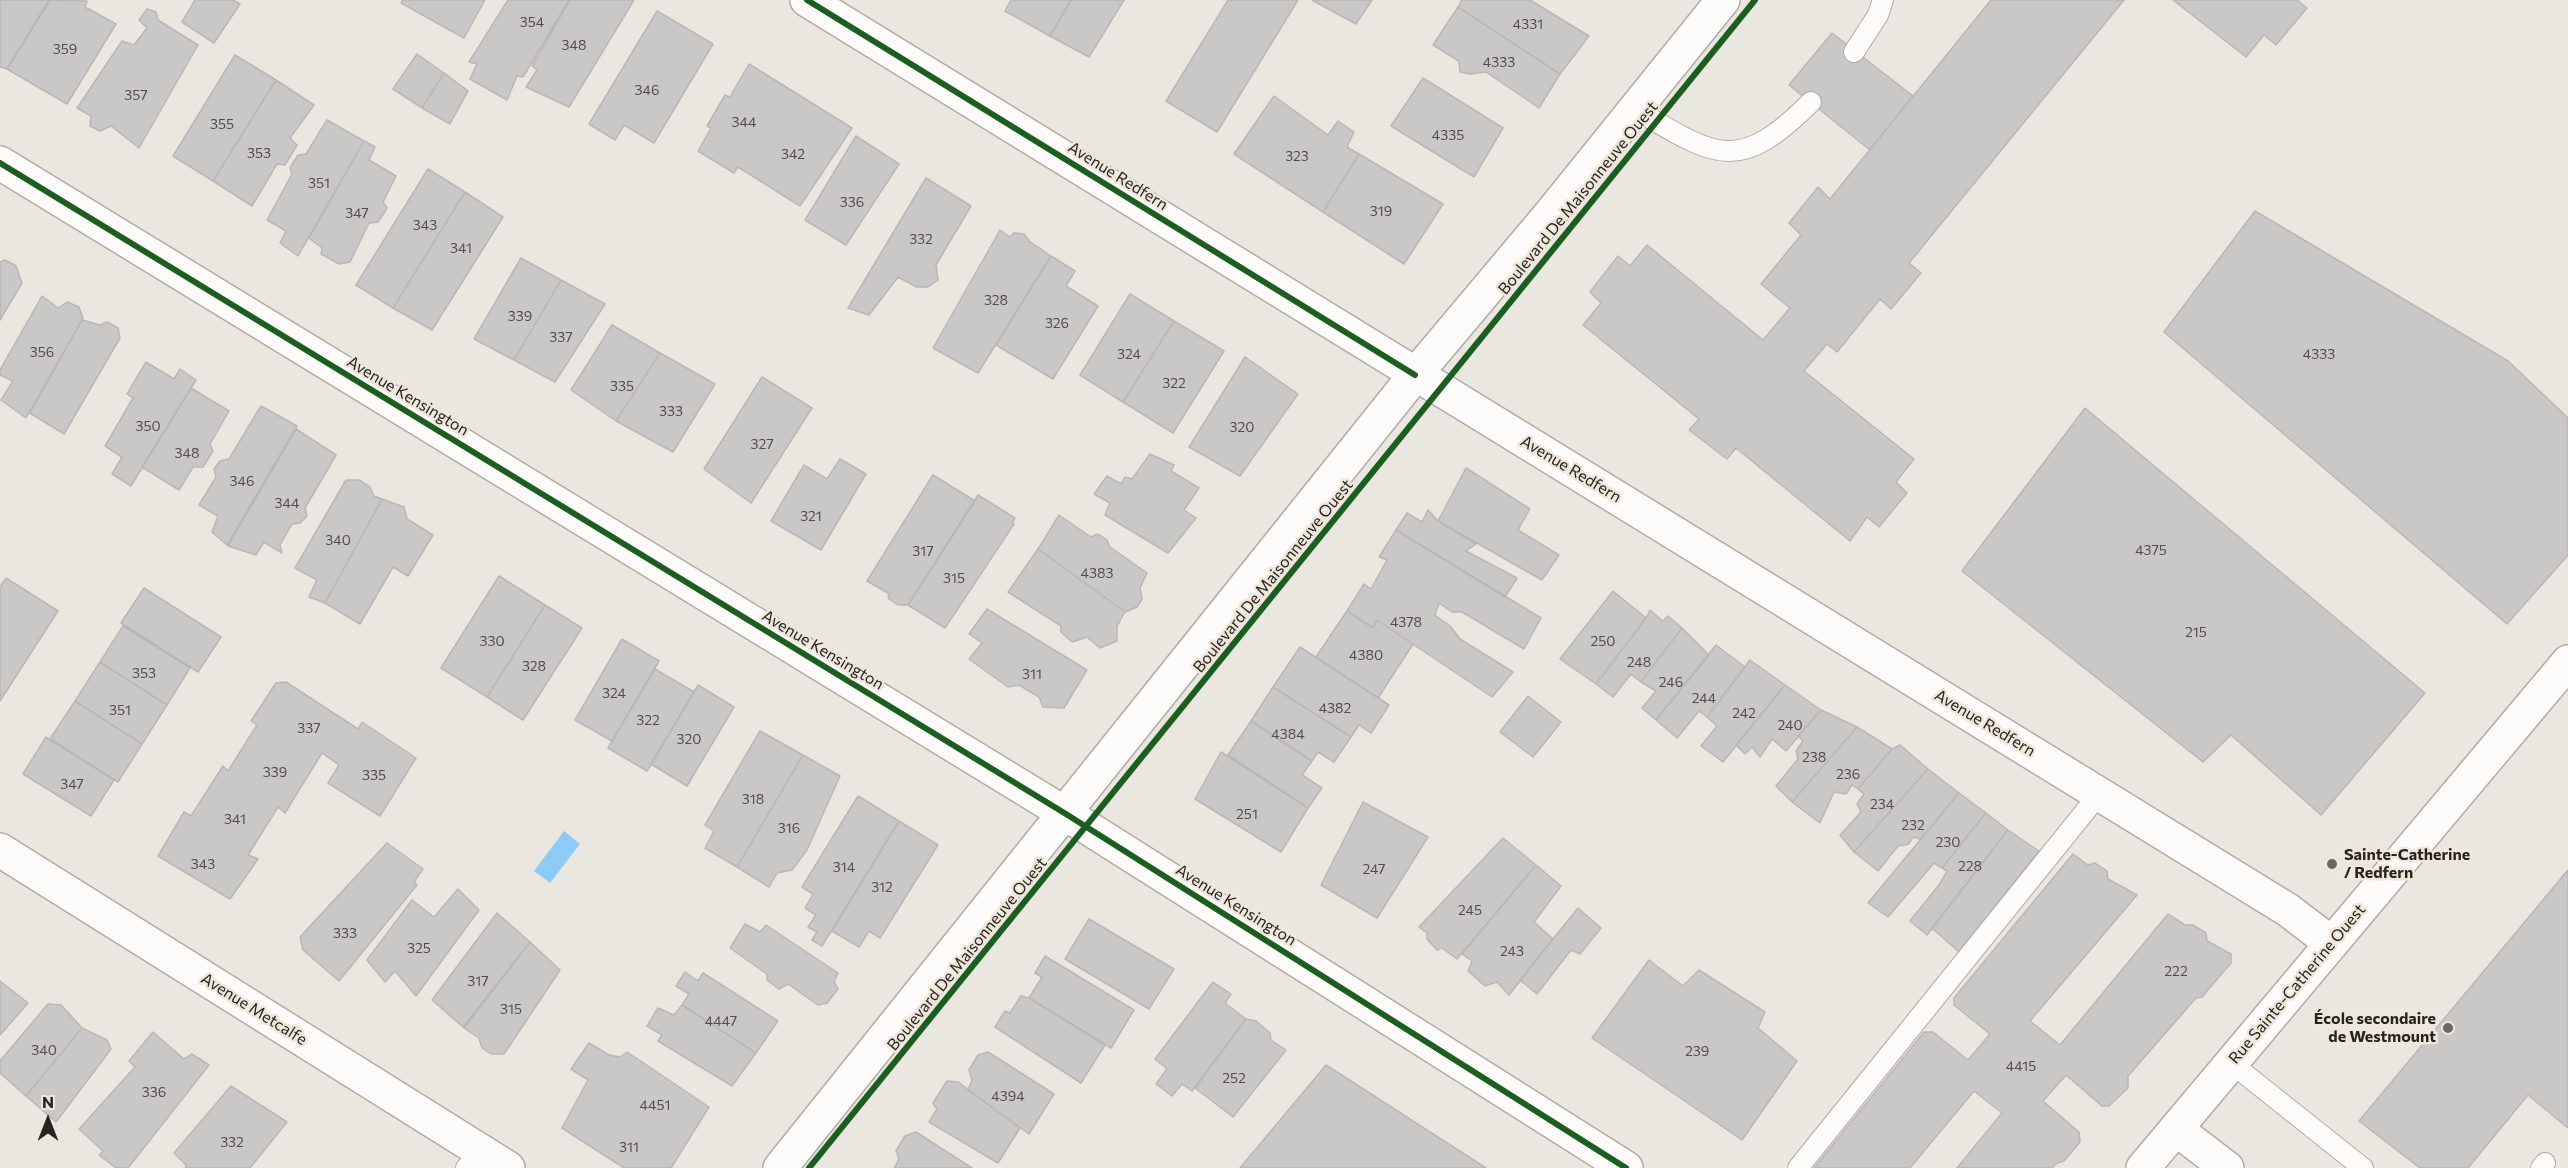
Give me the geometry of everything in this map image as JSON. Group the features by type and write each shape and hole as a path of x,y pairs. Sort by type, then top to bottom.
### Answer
{"street":[{"name":"Avenue Redfern","path":"807,0 1415,375 2100,793 2288,910 2331,943"},
{"name":"Boulevard De Maisonneuve Ouest","path":"780,1168 1066,814 1415,375 1636,110 1723,0"},
{"name":"Avenue Kensington","path":"0,163 1066,814 1626,1168"},
{"name":"Rue Sainte-Catherine Ouest","path":"2143,1168 2568,662"},
{"name":"Avenue Metcalfe","path":"0,850 473,1159 508,1168"},
{"path":"2176,1129 2227,1168"}],"lane":[{"path":"1854,52 1878,15 1884,0"},
{"path":"1636,110 1692,142 1729,153 1760,145 1789,124 1811,102"},
{"path":"1798,1168 2100,793"},
{"path":"2231,1063 2363,1168"}],"water":[{"path":"564,831 580,844 550,883 534,871"}],"building":[{"path":"0,0 49,0 7,69 0,67"},
{"path":"50,0 87,1 85,7 116,24 67,104 7,69"},
{"path":"195,0 233,0 240,4 214,43 182,22"},
{"path":"403,0 485,0 464,38 401,3"},
{"path":"508,0 569,0 523,77 517,76 507,100 470,79 477,64 469,62"},
{"path":"570,0 634,0 569,107 526,87 537,70 532,66"},
{"path":"1011,0 1071,0 1050,36 1005,11"},
{"path":"1071,0 1124,0 1089,57 1050,36"},
{"path":"1228,0 1298,0 1217,132 1166,101"},
{"path":"1312,0 1372,0 1356,24"},
{"path":"1462,0 1530,0 1589,36 1560,74 1458,7"},
{"path":"1991,0 2124,0 1909,263 1921,273 1891,309 1880,299 1837,352 1827,344 1804,371 1914,459 1896,482 1907,493 1879,527 1867,517 1850,541 1736,448 1727,459 1689,430 1699,419 1583,325 1601,303 1590,292 1618,256 1630,266 1647,245 1763,340 1790,308 1761,284 1801,235 1789,223 1818,187 1830,199"},
{"path":"2173,0 2297,0 2307,8 2276,45 2264,35 2246,57"},
{"path":"1458,7 1560,74 1539,108 1486,72 1470,74 1460,72 1459,61 1433,45"},
{"path":"147,9 156,12 158,20 198,45 139,148 111,126 100,131 90,126 91,116 77,108 122,41 134,45 147,28 139,20"},
{"path":"657,11 713,44 654,143 624,125 615,140 589,124"},
{"path":"1832,33 1913,96 1870,150 1789,85"},
{"path":"417,54 444,73 422,108 393,89"},
{"path":"235,55 276,80 213,181 173,156"},
{"path":"749,64 852,128 800,206 738,167 734,173 698,151 711,128 707,126 725,95 730,97"},
{"path":"444,73 468,91 450,124 422,108"},
{"path":"1423,78 1503,128 1474,177 1391,126"},
{"path":"276,80 314,105 290,138 297,145 285,165 277,164 252,206 213,181"},
{"path":"1274,96 1328,135 1338,121 1354,132 1347,147 1359,154 1323,212 1234,154"},
{"path":"327,120 364,141 298,256 280,243 286,231 267,220 292,174 290,168 298,155 306,154"},
{"path":"856,136 899,164 846,245 805,220"},
{"path":"364,141 375,147 369,160 396,176 383,202 387,208 378,222 369,223 350,262 339,264 321,254 322,248 309,238"},
{"path":"1359,154 1443,204 1404,264 1323,212"},
{"path":"428,169 465,192 393,308 356,285"},
{"path":"926,178 971,206 936,265 938,280 928,287 917,287 898,277 869,315 848,308"},
{"path":"465,192 503,217 432,330 393,308"},
{"path":"2255,211 2508,361 2568,418 2568,555 2507,624 2164,332"},
{"path":"1000,230 1010,237 1014,233 1024,234 1029,241 1051,256 978,373 933,348"},
{"path":"1051,256 1075,271 1066,286 1098,306 1053,379 996,345"},
{"path":"521,258 561,280 514,360 474,339"},
{"path":"5,260 16,266 22,283 0,320 0,262"},
{"path":"561,280 605,304 555,382 514,360"},
{"path":"1130,294 1174,321 1123,402 1080,375"},
{"path":"42,296 58,308 67,302 79,307 83,318 26,418 1,400 13,381 0,375 0,370"},
{"path":"82,320 100,325 107,322 118,328 120,338 64,434 30,413"},
{"path":"1174,321 1224,351 1173,433 1123,402"},
{"path":"612,325 660,353 616,421 571,390"},
{"path":"660,353 715,384 673,452 616,421"},
{"path":"1245,357 1298,394 1240,476 1189,447"},
{"path":"146,362 174,379 180,369 196,380 131,486 112,474 122,457 105,446 133,398 127,394"},
{"path":"762,377 812,408 751,503 704,469"},
{"path":"191,388 229,411 210,444 213,451 203,467 193,467 179,490 142,467"},
{"path":"261,406 297,426 227,545 212,532 218,516 199,505 216,477 214,469 220,461 229,459"},
{"path":"2085,408 2425,693 2321,815 2231,735 2203,762 1962,571"},
{"path":"296,429 336,455 305,508 307,516 300,523 292,524 280,545 282,553 264,542 256,555 228,546"},
{"path":"1150,454 1174,465 1171,471 1199,488 1184,510 1196,518 1168,553 1105,515 1110,503 1094,494 1107,476 1121,484 1125,477 1132,479"},
{"path":"840,459 866,474 821,550 771,521 804,465 827,479"},
{"path":"1466,468 1530,509 1518,530 1559,555 1542,580 1438,521"},
{"path":"933,475 975,501 908,605 898,605 889,599 888,593 867,581"},
{"path":"346,480 359,480 370,487 374,496 382,499 325,603 309,597 317,580 295,568"},
{"path":"978,495 1015,518 1012,523 1014,524 945,628 908,605"},
{"path":"382,499 404,507 407,519 433,535 408,576 393,567 360,624 325,603"},
{"path":"1428,510 1438,521 1476,544 1466,551 1517,578 1505,597 1396,530 1407,513 1422,522"},
{"path":"1059,515 1091,537 1098,534 1107,540 1110,547 1147,573 1140,588 1142,599 1137,607 1125,612 1038,549"},
{"path":"1396,530 1541,618 1524,649 1462,612 1452,612 1439,603 1435,615 1450,626 1460,639 1513,672 1492,697 1377,620 1373,628 1347,611 1364,584 1371,589 1387,560 1379,557"},
{"path":"1038,549 1125,612 1117,626 1117,641 1100,648 1087,637 1072,642 1061,632 1061,626 1008,592"},
{"path":"499,576 545,605 487,697 441,668"},
{"path":"6,578 58,611 0,701 0,587"},
{"path":"144,588 221,637 198,672 121,623"},
{"path":"1613,591 1646,618 1596,684 1560,659"},
{"path":"545,605 582,628 523,720 487,697"},
{"path":"987,609 1087,670 1064,708 1043,707 1039,697 1019,685 1008,687 969,659 982,643 969,634"},
{"path":"1650,610 1663,621 1668,616 1682,628 1641,682 1631,674 1613,697 1596,684"},
{"path":"1347,611 1373,628 1377,620 1413,644 1378,698 1316,657"},
{"path":"123,626 190,668 167,705 100,662"},
{"path":"1682,628 1709,655 1656,720 1642,708 1656,691 1641,682"},
{"path":"622,639 659,661 612,741 575,720"},
{"path":"1716,645 1745,667 1707,717 1699,711 1677,738 1656,720"},
{"path":"1300,647 1389,705 1371,733 1359,725 1351,737 1273,687"},
{"path":"1750,660 1785,685 1723,762 1701,746 1717,726 1707,717"},
{"path":"100,662 167,705 142,744 75,701"},
{"path":"655,669 694,692 647,771 608,748"},
{"path":"286,682 358,729 362,722 416,758 380,816 328,783 339,765 322,753 285,813 278,807 248,855 258,859 230,899 158,856 184,812 191,816 223,766 228,771 257,725 251,721 276,683"},
{"path":"698,685 734,707 687,786 651,764"},
{"path":"1785,685 1821,710 1786,751 1772,739 1760,757 1752,747 1745,754 1736,745"},
{"path":"1273,687 1351,737 1334,762 1318,752 1312,761 1251,721"},
{"path":"1528,696 1561,722 1533,757 1500,732"},
{"path":"75,701 142,744 118,782 50,739"},
{"path":"1821,710 1857,727 1792,802 1776,786 1798,759 1796,751 1803,741 1798,736"},
{"path":"1251,721 1312,761 1302,775 1322,788 1308,808 1228,755"},
{"path":"1857,727 1892,749 1858,789 1852,785 1846,794 1834,792 1820,823 1792,802"},
{"path":"760,731 803,755 737,867 705,848 714,831 705,825"},
{"path":"46,737 114,780 91,816 23,774"},
{"path":"1900,745 1928,769 1854,852 1840,835 1861,812 1857,804 1864,794 1858,789 1892,749"},
{"path":"1221,752 1308,808 1281,852 1195,799"},
{"path":"803,755 840,776 807,850 792,870 777,873 769,887 737,867"},
{"path":"1928,769 1959,793 1921,839 1913,837 1909,844 1898,846 1878,871 1854,852"},
{"path":"1959,793 1986,813 1942,868 1934,863 1888,917 1868,903"},
{"path":"858,796 899,821 822,946 812,940 817,932 808,927 816,915 805,908 813,894 802,887"},
{"path":"1363,802 1428,837 1377,918 1321,885"},
{"path":"1986,813 2008,830 1927,935 1910,921 1939,885 1947,871 1942,868"},
{"path":"899,821 938,845 880,938 869,931 859,947 832,931"},
{"path":"2008,830 2039,851 1959,952 1932,928"},
{"path":"1503,838 1536,865 1457,959 1442,948 1437,950 1427,939 1427,933 1419,927"},
{"path":"387,843 423,869 414,882 417,885 339,981 303,950 300,937"},
{"path":"2073,854 2088,865 2095,863 2107,871 2108,879 2137,895 2030,1021 2060,1045 2168,914 2185,925 2193,925 2206,933 2207,941 2231,954 2231,963 2202,997 2196,998 2128,1076 2128,1088 2109,1106 2102,1106 2066,1075 2043,1101 2079,1132 2080,1142 2064,1161 2052,1168 1957,1168 2002,1113 1974,1091 1910,1168 1814,1168 1924,1032 1933,1032 1968,1060 1990,1034 1954,1005 1954,998"},
{"path":"1536,865 1561,886 1534,922 1553,939 1509,995 1497,982 1485,986 1468,971 1472,961 1462,954"},
{"path":"2568,870 2568,1128 2528,1095 2468,1168 2420,1168 2359,1121"},
{"path":"458,889 479,910 416,996 395,971 385,982 367,960 412,900 434,917"},
{"path":"1578,908 1601,928 1580,954 1571,950 1537,994 1520,980"},
{"path":"497,913 530,942 463,1027 432,1000"},
{"path":"1089,919 1174,969 1149,1009 1065,959"},
{"path":"745,924 760,932 766,925 838,973 834,982 838,989 827,1003 818,1005 788,984 779,989 767,980 767,974 730,948"},
{"path":"530,942 560,970 504,1054 491,1054 482,1048 479,1038 464,1028"},
{"path":"1045,956 1134,1010 1111,1048 1029,998 1042,977 1035,973"},
{"path":"1649,960 1683,986 1699,970 1765,1012 1758,1028 1797,1061 1742,1140 1592,1038"},
{"path":"685,972 698,981 703,973 778,1021 756,1053 682,1005 689,994 676,986"},
{"path":"0,981 28,1003 0,1035"},
{"path":"1213,982 1231,994 1225,1003 1246,1019 1192,1091 1182,1084 1172,1096 1156,1084 1167,1069 1155,1059"},
{"path":"1021,996 1029,998 1105,1045 1081,1083 995,1027 1005,1011 1010,1013"},
{"path":"48,1004 61,1005 82,1028 26,1096 0,1073 0,1061"},
{"path":"682,1005 756,1053 732,1086 658,1041 662,1035 647,1026 658,1008 674,1015"},
{"path":"1246,1019 1256,1021 1270,1033 1271,1040 1286,1050 1233,1117 1195,1088"},
{"path":"82,1028 107,1040 111,1049 56,1122 26,1096"},
{"path":"153,1032 184,1059 192,1054 209,1065 128,1168 116,1168 99,1155 103,1151 79,1129 135,1067 129,1061"},
{"path":"589,1043 609,1055 620,1057 627,1052 709,1107 671,1168 624,1168 562,1128 588,1080 571,1069"},
{"path":"988,1052 1054,1094 1029,1134 968,1090 972,1080 969,1070 978,1055"},
{"path":"1326,1065 1486,1168 1240,1168"},
{"path":"947,1081 958,1082 1020,1128 998,1163 929,1122 937,1109 933,1103"},
{"path":"231,1086 287,1122 250,1168 185,1168 187,1166 174,1153"},
{"path":"916,1132 972,1168 894,1168 899,1159 896,1151 905,1136"}],"cycle path":[{"path":"807,0 1415,375"},
{"path":"809,1168 1755,0"},
{"path":"0,163 1066,814 1626,1168"}],"place":[{"name":"Sainte-Catherine / Redfern","path":"2332,864"},
{"name":"École secondaire de Westmount","path":"2448,1028"}]}
